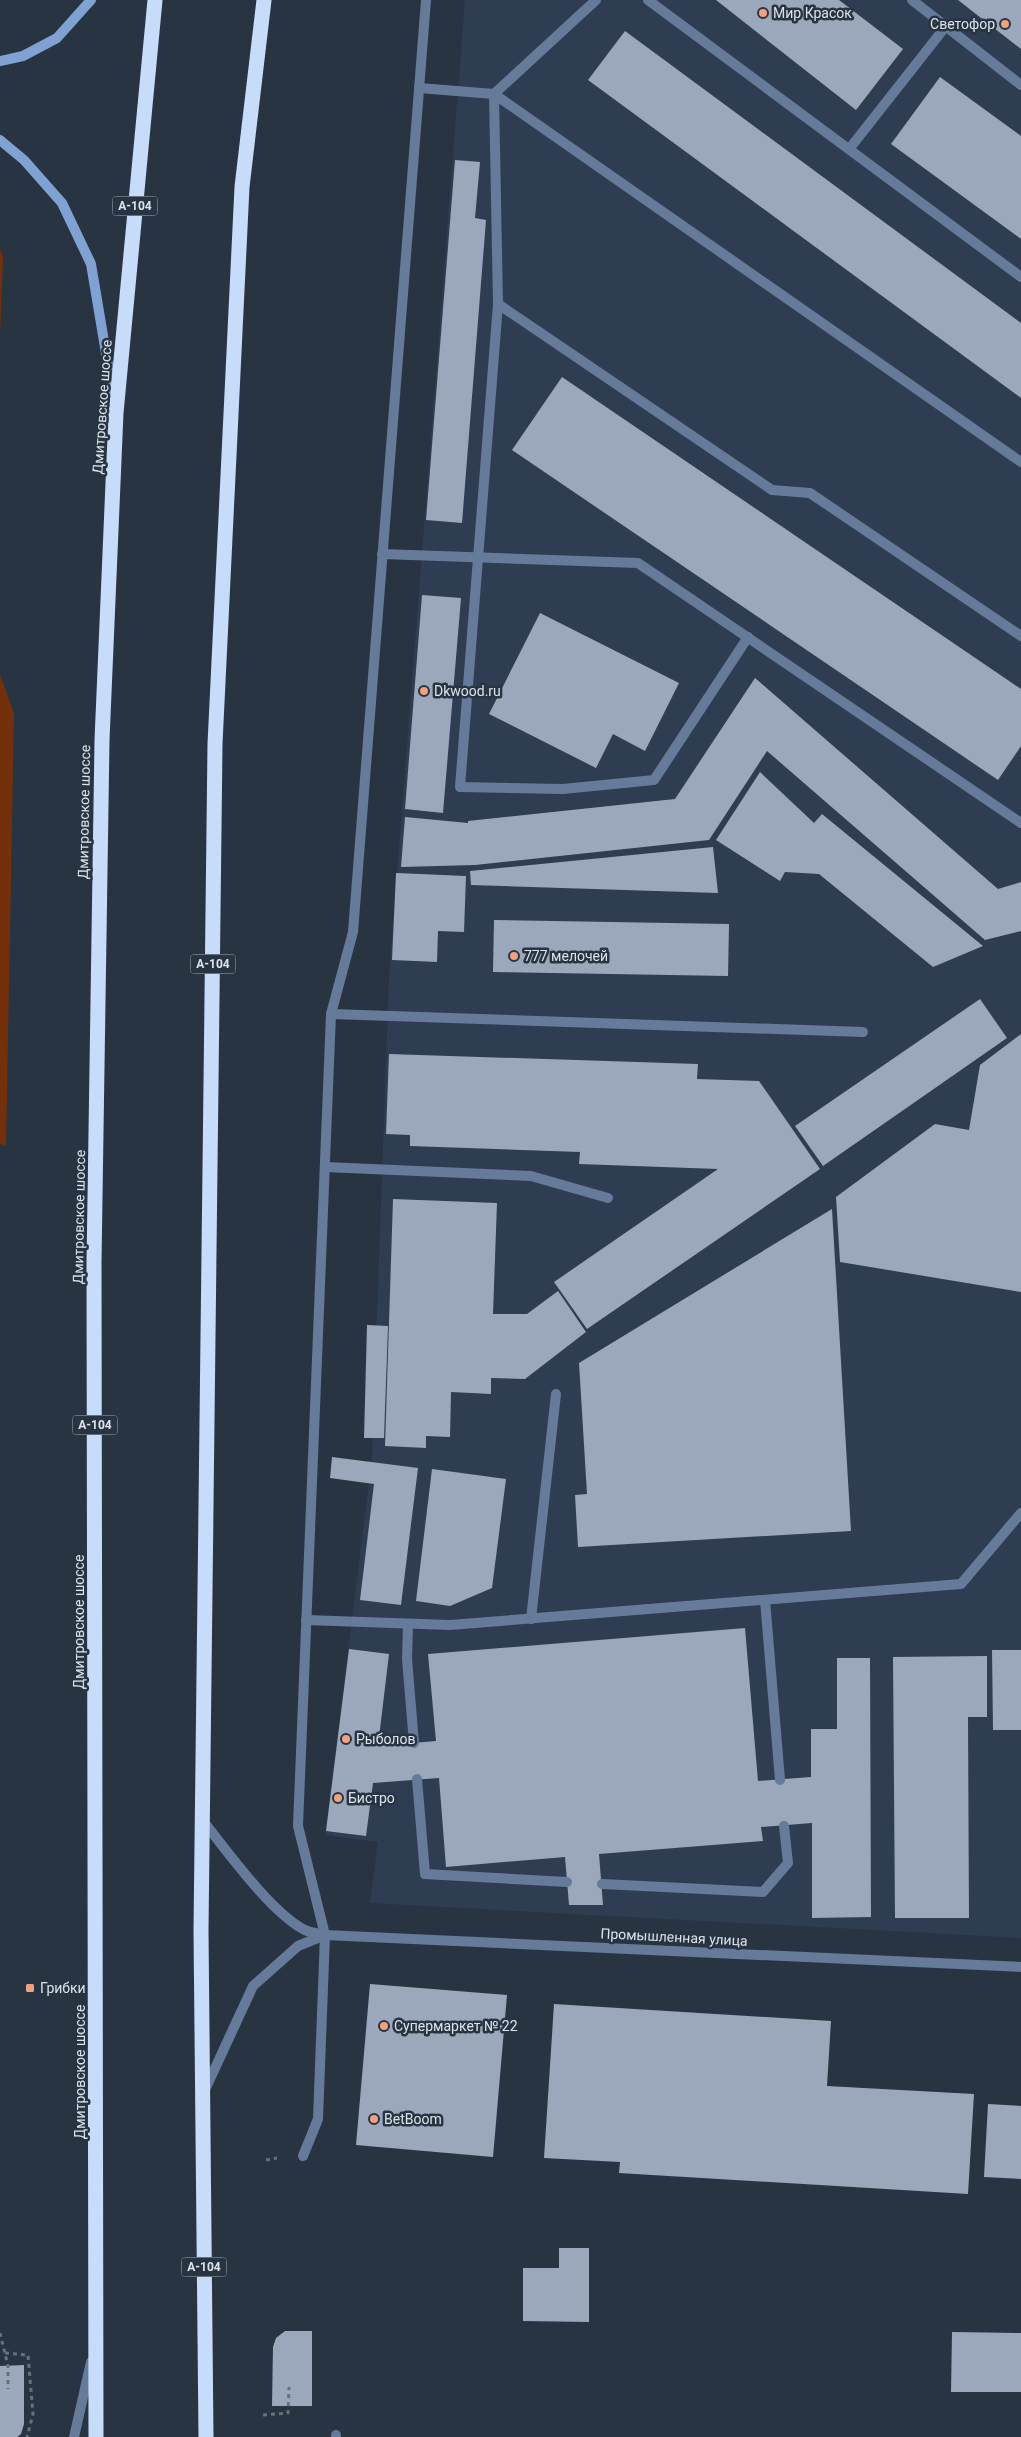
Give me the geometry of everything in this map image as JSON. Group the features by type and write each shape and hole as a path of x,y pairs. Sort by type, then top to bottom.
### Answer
{"highway":[{"name":"Дмитровское шоссе","path":"96,2437 94,1263 102,740 116,413 155,0"},
{"name":"А-104","path":"206,2437 202,2096 203,1821 215,744 242,186 264,0"}],"main road":[{"path":"0,61 23,56 57,38 91,0"},
{"name":"А-104","path":"0,140 24,160 62,203 91,264 116,413"}],"street":[{"path":"302,2156 318,2119 325,1934 298,1826 331,1014 353,932 426,0"},
{"path":"596,0 494,94 498,304 460,786 564,789 654,780 748,637"},
{"path":"648,0 850,148 1021,277"},
{"path":"912,0 1021,84"},
{"path":"850,148 946,26"},
{"path":"419,88 494,94 1021,462"},
{"path":"498,304 772,490 810,493 1021,636"},
{"path":"382,554 638,562 1021,823"},
{"path":"331,1014 864,1032"},
{"path":"325,1167 531,1176 608,1198"},
{"path":"531,1619 556,1394"},
{"path":"306,1620 450,1625 961,1584 1021,1513"},
{"path":"765,1600 780,1780"},
{"path":"408,1624 407,1659 414,1743"},
{"path":"416,1780 425,1874 567,1882"},
{"name":"Промышленная улица","path":"203,1821 252,1882 282,1912 304,1930 325,1934 1021,1967"},
{"path":"602,1884 763,1892 788,1863 784,1826"},
{"name":"Промышленная улица","path":"202,2096 253,1986 298,1946 325,1934"},
{"path":"74,2437 96,2339"}],"path":[{"path":"0,2333 8,2366 8,2389"},
{"path":"5,2353 28,2355 33,2414 28,2437"},
{"path":"263,2415 288,2413 289,2387"}],"shaded area":[{"path":"465,0 1021,0 1021,1938 370,1903 378,1842 325,1835 372,1458 389,977"},
{"path":"0,248 3,257 0,336"},
{"path":"0,675 14,713 6,1146 0,1144"}],"building":[{"path":"716,0 839,0 903,49 856,110"},
{"name":"Светофор","path":"958,0 1021,0 1021,49"},
{"path":"625,31 1021,323 1021,398 588,80"},
{"path":"940,77 1021,136 1021,239 891,144"},
{"path":"455,160 480,162 475,218 486,220 462,523 426,520"},
{"path":"562,377 1021,689 1021,746 998,780 512,450"},
{"path":"422,595 461,598 443,813 405,809"},
{"path":"540,613 679,683 645,751 613,734 596,768 489,714"},
{"path":"755,678 998,889 1021,882 1021,931 985,940 767,751 709,840 475,865 401,867 405,817 468,823 468,821 675,799"},
{"path":"760,772 814,823 822,814 983,946 933,967 819,874 785,872 780,881 716,840"},
{"path":"713,847 718,893 471,885 470,871"},
{"path":"396,873 466,876 464,932 438,931 437,962 392,960"},
{"path":"494,920 729,924 728,976 493,972"},
{"path":"980,999 1007,1038 823,1166 795,1126"},
{"path":"1021,1034 1021,1292 840,1262 836,1197 935,1124 969,1130 980,1065"},
{"path":"389,1054 698,1064 697,1079 759,1081 820,1169 587,1329 554,1282 718,1169 579,1164 580,1152 410,1146 410,1135 386,1134"},
{"path":"393,1199 497,1203 493,1314 527,1314 558,1291 586,1332 525,1379 491,1378 491,1394 451,1392 450,1437 426,1436 426,1448 385,1446"},
{"path":"832,1209 851,1531 578,1547 575,1495 587,1494 579,1363"},
{"path":"367,1325 388,1326 384,1438 364,1438"},
{"path":"332,1457 418,1468 401,1605 360,1600 374,1484 330,1478"},
{"path":"432,1469 506,1479 492,1588 450,1606 416,1601"},
{"path":"745,1628 758,1781 811,1777 811,1729 837,1729 837,1658 870,1658 871,1917 812,1918 812,1823 761,1827 763,1841 599,1854 603,1905 569,1905 565,1857 446,1867 439,1778 373,1783 366,1836 326,1831 349,1649 389,1654 378,1746 436,1741 428,1654"},
{"path":"992,1650 1021,1650 1021,1730 993,1730"},
{"path":"987,1656 987,1717 968,1717 969,1918 895,1918 893,1657"},
{"path":"370,1984 507,1995 493,2157 356,2145"},
{"path":"554,2004 831,2021 827,2086 974,2094 968,2194 619,2173 620,2162 544,2158"},
{"path":"988,2104 1021,2106 1021,2179 984,2177"},
{"path":"559,2248 589,2248 589,2322 523,2321 523,2268 559,2268"},
{"path":"285,2331 312,2331 312,2406 272,2406 273,2347 276,2338"},
{"path":"952,2332 1021,2333 1021,2392 951,2392"},
{"path":"24,2365 24,2424 21,2434 17,2437 0,2437 0,2366"}],"place":[{"name":"Мир Красок","path":"763,13"},
{"name":"Светофор","path":"1005,24"},
{"name":"Dkwood.ru","path":"424,691"},
{"name":"777 мелочей","path":"514,956"},
{"name":"Рыболов","path":"346,1739"},
{"name":"Бистро","path":"338,1798"},
{"name":"Грибки","path":"30,1988"},
{"name":"Супермаркет № 22","path":"384,2026"},
{"name":"BetBoom","path":"374,2119"}]}
